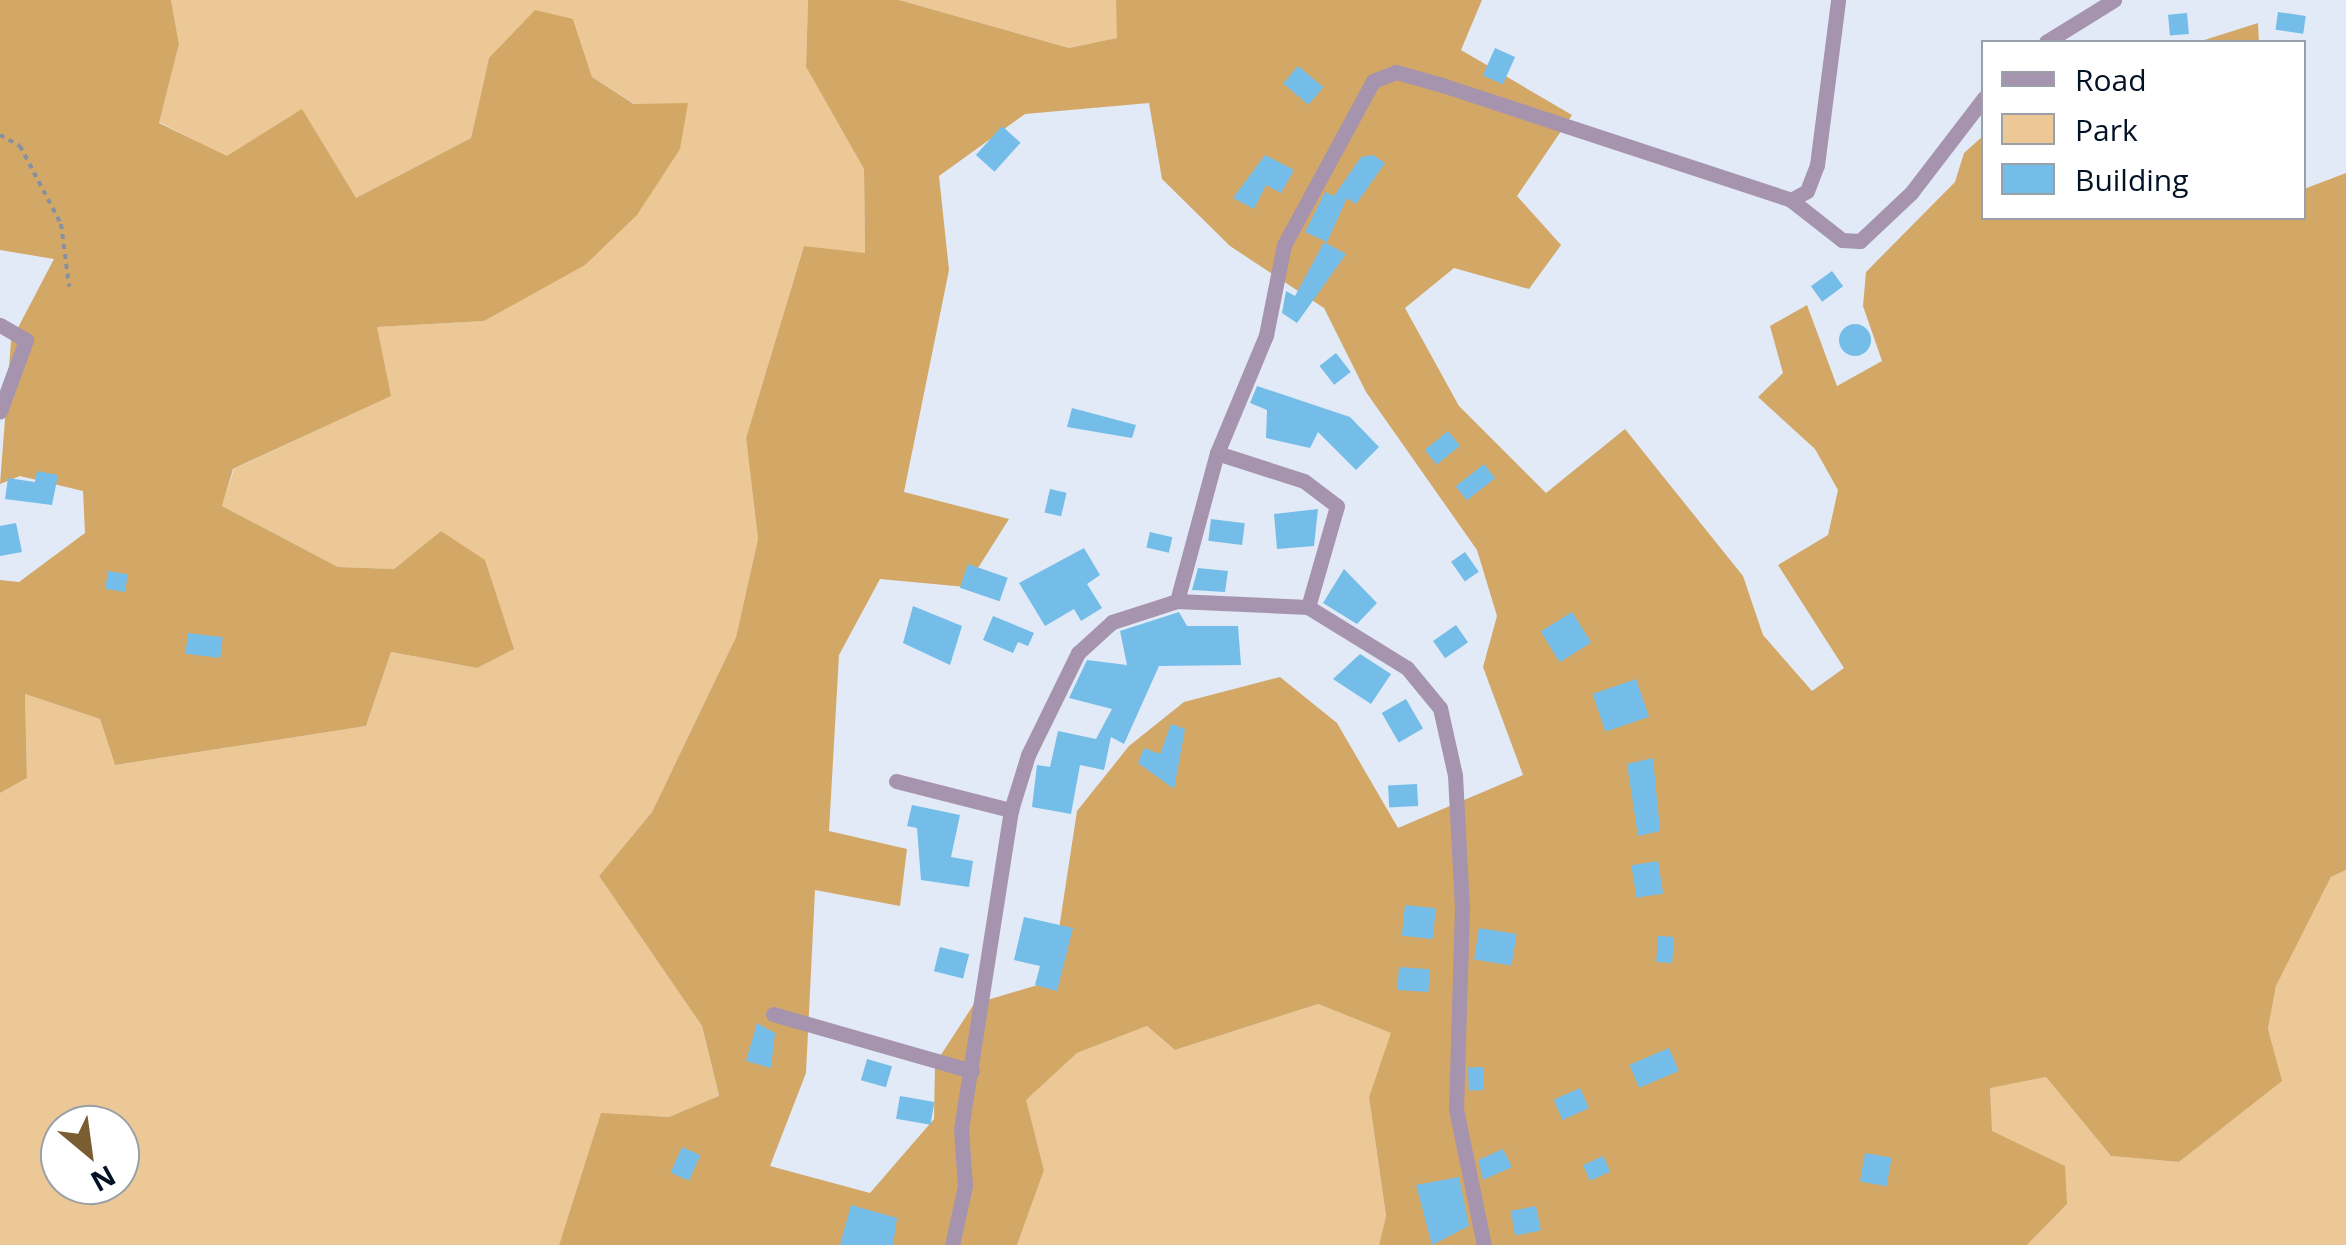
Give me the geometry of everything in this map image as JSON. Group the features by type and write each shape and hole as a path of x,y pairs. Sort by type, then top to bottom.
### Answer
{"street":[{"path":"1792,200 1807,191 1818,165 1838,0"},
{"path":"2049,40 2114,0"},
{"path":"1177,600 1217,453 1266,336 1284,246 1364,93 1384,74 1792,200 1842,240 1860,241 1911,193 1981,102"},
{"path":"0,326 26,340 0,410"},
{"path":"1217,453 1304,481 1337,506 1308,607"},
{"path":"952,1245 972,1071 1010,810 1078,653 1112,622 1177,600 1308,607 1407,668 1445,718 1462,907 1456,1109 1484,1245"},
{"path":"896,781 1010,810"},
{"path":"773,1014 972,1071"}],"path":[{"path":"0,134 20,146 61,224 69,286"}],"green space":[{"path":"171,0 808,0 806,67 864,169 865,254 804,246 746,438 758,539 736,637 652,812 599,876 702,1026 719,1097 669,1117 601,1114 559,1245 0,1245 0,793 27,778 25,694 100,719 115,765 366,726 391,652 477,668 485,561 441,531 394,569 338,567 222,506 234,469 390,396 376,327 484,321 688,104 635,104 592,77 573,19 489,58 471,138 356,198 227,157 159,122 179,44"},
{"path":"899,0 1116,0 1118,38 1069,48"},
{"path":"2346,870 2346,1245 2027,1245 2067,1204 1991,1131 1990,1087 2046,1077 2111,1156 2179,1162 2281,1081 2268,1029 2276,986 2331,877"},
{"path":"1318,1004 1392,1033 1369,1097 1386,1217 1379,1245 1017,1245 1044,1169 1025,1100 1077,1053 1147,1026 1175,1050"}],"shaded area":[{"path":"0,0 171,0 179,44 159,123 227,156 302,109 356,198 471,138 489,58 535,10 573,19 592,77 634,104 688,103 680,149 637,215 585,265 484,321 377,327 391,396 233,469 222,506 338,567 394,569 441,531 485,560 514,649 477,668 391,652 366,726 115,765 100,719 25,694 27,778 0,793 0,580 19,582 85,533 83,491 20,476 0,484 11,341 54,259 0,250"},
{"path":"808,0 899,0 1069,48 1117,38 1116,0 1482,0 1461,50 1572,115 1517,196 1561,245 1529,289 1454,268 1405,308 1459,406 1546,493 1625,429 1743,576 1763,635 1812,691 1844,668 1778,565 1828,535 1838,490 1815,449 1758,397 1783,373 1770,326 1807,305 1837,386 1882,361 1863,306 1866,272 1955,182 1964,153 1981,138 1981,220 2306,220 2306,188 2346,173 2346,870 2331,877 2276,986 2268,1029 2282,1081 2179,1162 2111,1156 2046,1077 1990,1088 1992,1131 2065,1166 2067,1204 2027,1245 1379,1245 1386,1216 1369,1097 1391,1033 1318,1004 1175,1050 1147,1026 1077,1053 1026,1100 1044,1170 1017,1245 559,1245 601,1113 669,1117 719,1096 702,1026 599,876 652,812 736,637 758,539 746,438 804,246 865,253 864,169 806,67","holes":["1149,103 1162,179 1230,246 1324,308 1366,392 1477,550 1497,616 1483,667 1523,775 1398,828 1337,723 1280,677 1184,702 1129,746 1077,811 1051,981 974,1004 935,1064 934,1119 870,1193 770,1166 806,1073 815,890 900,906 907,849 829,831 839,655 880,579 966,587 1009,519 904,492 949,270 939,176 1025,114"]},
{"path":"2258,23 2259,40 2204,40"}],"building":[{"path":"2278,12 2306,16 2303,34 2275,30"},
{"path":"2187,13 2189,34 2170,36 2168,15"},
{"path":"1495,48 1515,57 1503,84 1483,75"},
{"path":"1298,66 1323,87 1308,105 1283,84"},
{"path":"1002,126 1021,143 994,172 976,155"},
{"path":"1265,155 1294,170 1281,193 1266,185 1254,209 1233,198"},
{"path":"1373,155 1385,163 1356,204 1347,198 1327,242 1305,232 1325,192 1334,196 1361,157"},
{"path":"1324,242 1346,254 1297,323 1282,313 1286,291 1295,296"},
{"path":"1832,271 1843,286 1822,302 1811,286"},
{"path":"1855,324 1867,328 1871,340 1867,352 1855,356 1843,352 1839,340 1843,328"},
{"path":"1336,353 1351,372 1334,385 1319,366"},
{"path":"1257,386 1350,417 1379,447 1356,470 1318,432 1310,448 1266,438 1267,410 1250,403"},
{"path":"1072,408 1136,425 1132,438 1067,427"},
{"path":"1448,431 1460,446 1437,465 1425,450"},
{"path":"1484,464 1495,478 1467,500 1456,486"},
{"path":"37,471 58,475 52,505 5,499 8,478 35,482"},
{"path":"1050,489 1067,493 1061,516 1045,512"},
{"path":"1318,509 1314,546 1277,549 1274,514"},
{"path":"1211,519 1245,523 1242,545 1208,541"},
{"path":"16,523 22,552 0,556 0,526"},
{"path":"1150,532 1172,537 1169,553 1146,548"},
{"path":"1084,548 1100,575 1087,584 1102,608 1081,621 1074,609 1045,626 1019,583"},
{"path":"1465,552 1479,572 1465,581 1451,562"},
{"path":"968,564 1008,578 1000,601 960,588"},
{"path":"1198,568 1228,571 1225,592 1192,590"},
{"path":"1344,569 1377,603 1357,624 1323,603"},
{"path":"108,571 128,574 125,592 105,589"},
{"path":"913,606 962,626 950,665 903,643"},
{"path":"1179,612 1187,626 1238,626 1241,665 1159,666 1124,744 1111,737 1104,770 1080,765 1071,814 1032,807 1037,765 1050,767 1058,731 1096,739 1112,709 1069,698 1087,660 1127,665 1120,631"},
{"path":"1572,612 1591,643 1560,662 1541,632"},
{"path":"993,616 1034,633 1028,646 1018,642 1013,653 983,640"},
{"path":"1456,625 1468,642 1445,658 1433,641"},
{"path":"188,633 223,637 220,658 185,654"},
{"path":"1360,654 1391,674 1371,704 1333,679"},
{"path":"1636,679 1649,717 1606,732 1593,694"},
{"path":"1406,699 1423,728 1399,742 1382,713"},
{"path":"1171,724 1185,729 1174,789 1138,763 1144,748 1160,754"},
{"path":"1653,758 1660,831 1638,836 1627,764"},
{"path":"1417,784 1418,806 1389,807 1388,786"},
{"path":"912,805 960,815 951,857 973,861 969,887 921,880 917,828 907,826"},
{"path":"1658,861 1663,894 1636,898 1631,865"},
{"path":"1405,905 1436,908 1433,939 1402,936"},
{"path":"1024,917 1073,928 1057,991 1035,985 1040,966 1014,960"},
{"path":"1479,928 1517,934 1512,966 1474,960"},
{"path":"1658,936 1674,937 1672,963 1656,962"},
{"path":"940,947 969,954 963,979 934,971"},
{"path":"1399,967 1430,969 1428,992 1397,990"},
{"path":"757,1023 775,1033 771,1068 746,1061"},
{"path":"1669,1048 1679,1071 1639,1088 1629,1065"},
{"path":"867,1059 892,1066 886,1087 861,1080"},
{"path":"1483,1067 1484,1090 1469,1091 1468,1068"},
{"path":"1580,1088 1589,1108 1562,1120 1554,1100"},
{"path":"900,1096 934,1102 930,1125 896,1119"},
{"path":"682,1147 700,1155 689,1181 671,1173"},
{"path":"1503,1149 1512,1167 1483,1180 1478,1160"},
{"path":"1865,1153 1892,1158 1887,1186 1860,1182"},
{"path":"1603,1156 1610,1171 1590,1181 1583,1165"},
{"path":"1459,1177 1469,1226 1432,1245 1416,1185"},
{"path":"851,1205 897,1218 893,1245 840,1245"},
{"path":"1536,1206 1541,1231 1515,1236 1510,1211"}]}
